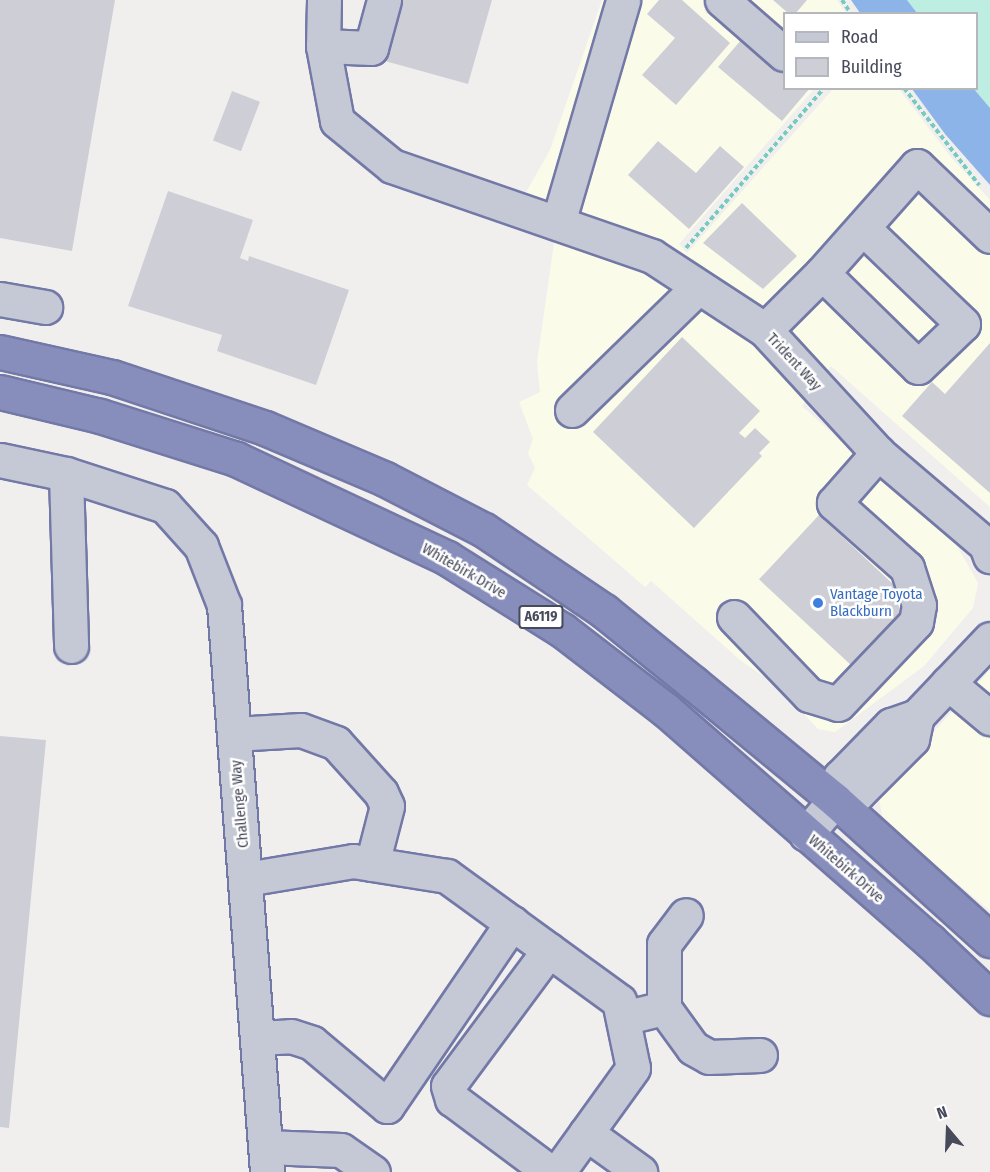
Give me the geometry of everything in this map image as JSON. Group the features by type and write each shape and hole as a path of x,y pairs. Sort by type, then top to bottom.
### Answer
{"highway":[{"name":"A6119","path":"0,352 112,377 266,428 385,479 484,530 604,611 836,801 990,940"},
{"name":"Whitebirk Drive","path":"0,392 100,416 236,459 447,558 562,630 666,710 930,941 990,998"}],"street":[{"name":"Trident Way","path":"324,0 323,46 337,121 392,166 652,256 668,269 765,330 878,453 986,545 990,556"},
{"path":"323,46 371,48 384,0"},
{"path":"558,223 623,0"},
{"path":"722,0 783,53"},
{"path":"765,330 822,273 917,166 990,236"},
{"path":"822,273 918,367 963,324 863,228"},
{"path":"572,410 698,287"},
{"path":"0,299 45,307"},
{"path":"734,617 809,695 838,704 916,622 919,606 907,568 834,503 878,453"},
{"name":"Challenge Way","path":"0,460 66,474 165,507 201,546 224,605 266,1159"},
{"path":"66,474 71,646"},
{"path":"806,834 836,801 840,777 891,725 917,716 990,639"},
{"path":"948,683 990,718"},
{"path":"234,734 301,730 336,743 381,792 387,806 372,864"},
{"path":"246,879 353,861 447,876 619,1001 633,1068 558,1172"},
{"path":"686,915 664,944 664,1008 693,1048 709,1057 760,1055"},
{"path":"257,1038 291,1036 312,1044 387,1106 512,923"},
{"path":"549,950 448,1086 452,1099 550,1172"},
{"path":"623,1018 664,1008"},
{"path":"586,1133 639,1172"},
{"path":"266,1159 341,1161 373,1172"}],"path":[{"path":"668,269 822,90"},
{"path":"906,90 984,190"}],"shaded area":[{"path":"602,0 837,0 845,12 783,12 783,90 813,90 679,244 687,253 832,90 900,90 950,156 990,200 990,507 831,366 802,406 957,546 978,583 973,608 924,666 835,732 818,729 778,686 740,660 651,581 645,587 527,485 535,468 528,453 533,439 519,402 540,392 537,362 555,236 512,217 550,150"},
{"path":"990,670 990,911 890,827 882,815 878,793"}],"green space":[{"path":"907,0 990,0 990,108 975,90 978,90 978,12 916,12"}],"water":[{"path":"851,0 907,0 916,12 859,12"},
{"path":"913,90 975,90 990,108 990,185 945,134"}],"building":[{"path":"0,0 115,0 72,251 0,238"},
{"path":"402,0 492,0 468,84 385,61"},
{"path":"659,0 682,0 730,43 676,105 642,75 675,38 647,14"},
{"path":"773,0 807,0 797,12 787,12"},
{"path":"747,33 783,64 783,90 808,90 782,121 718,67"},
{"path":"232,91 260,102 241,151 213,140"},
{"path":"658,141 696,173 720,146 744,167 689,229 628,175"},
{"path":"168,191 253,220 240,258 248,261 249,256 349,290 316,385 217,351 222,335 128,306"},
{"path":"742,203 797,256 763,289 703,243"},
{"path":"682,337 760,411 739,433 745,438 755,428 770,442 759,453 762,456 694,528 593,432"},
{"path":"990,343 990,493 902,416 932,382 945,394"},
{"path":"819,515 913,603 853,667 759,579"},
{"path":"0,736 46,740 9,1128 0,1127"}],"place":[{"name":"Vantage Toyota Blackburn","path":"818,603"}]}
